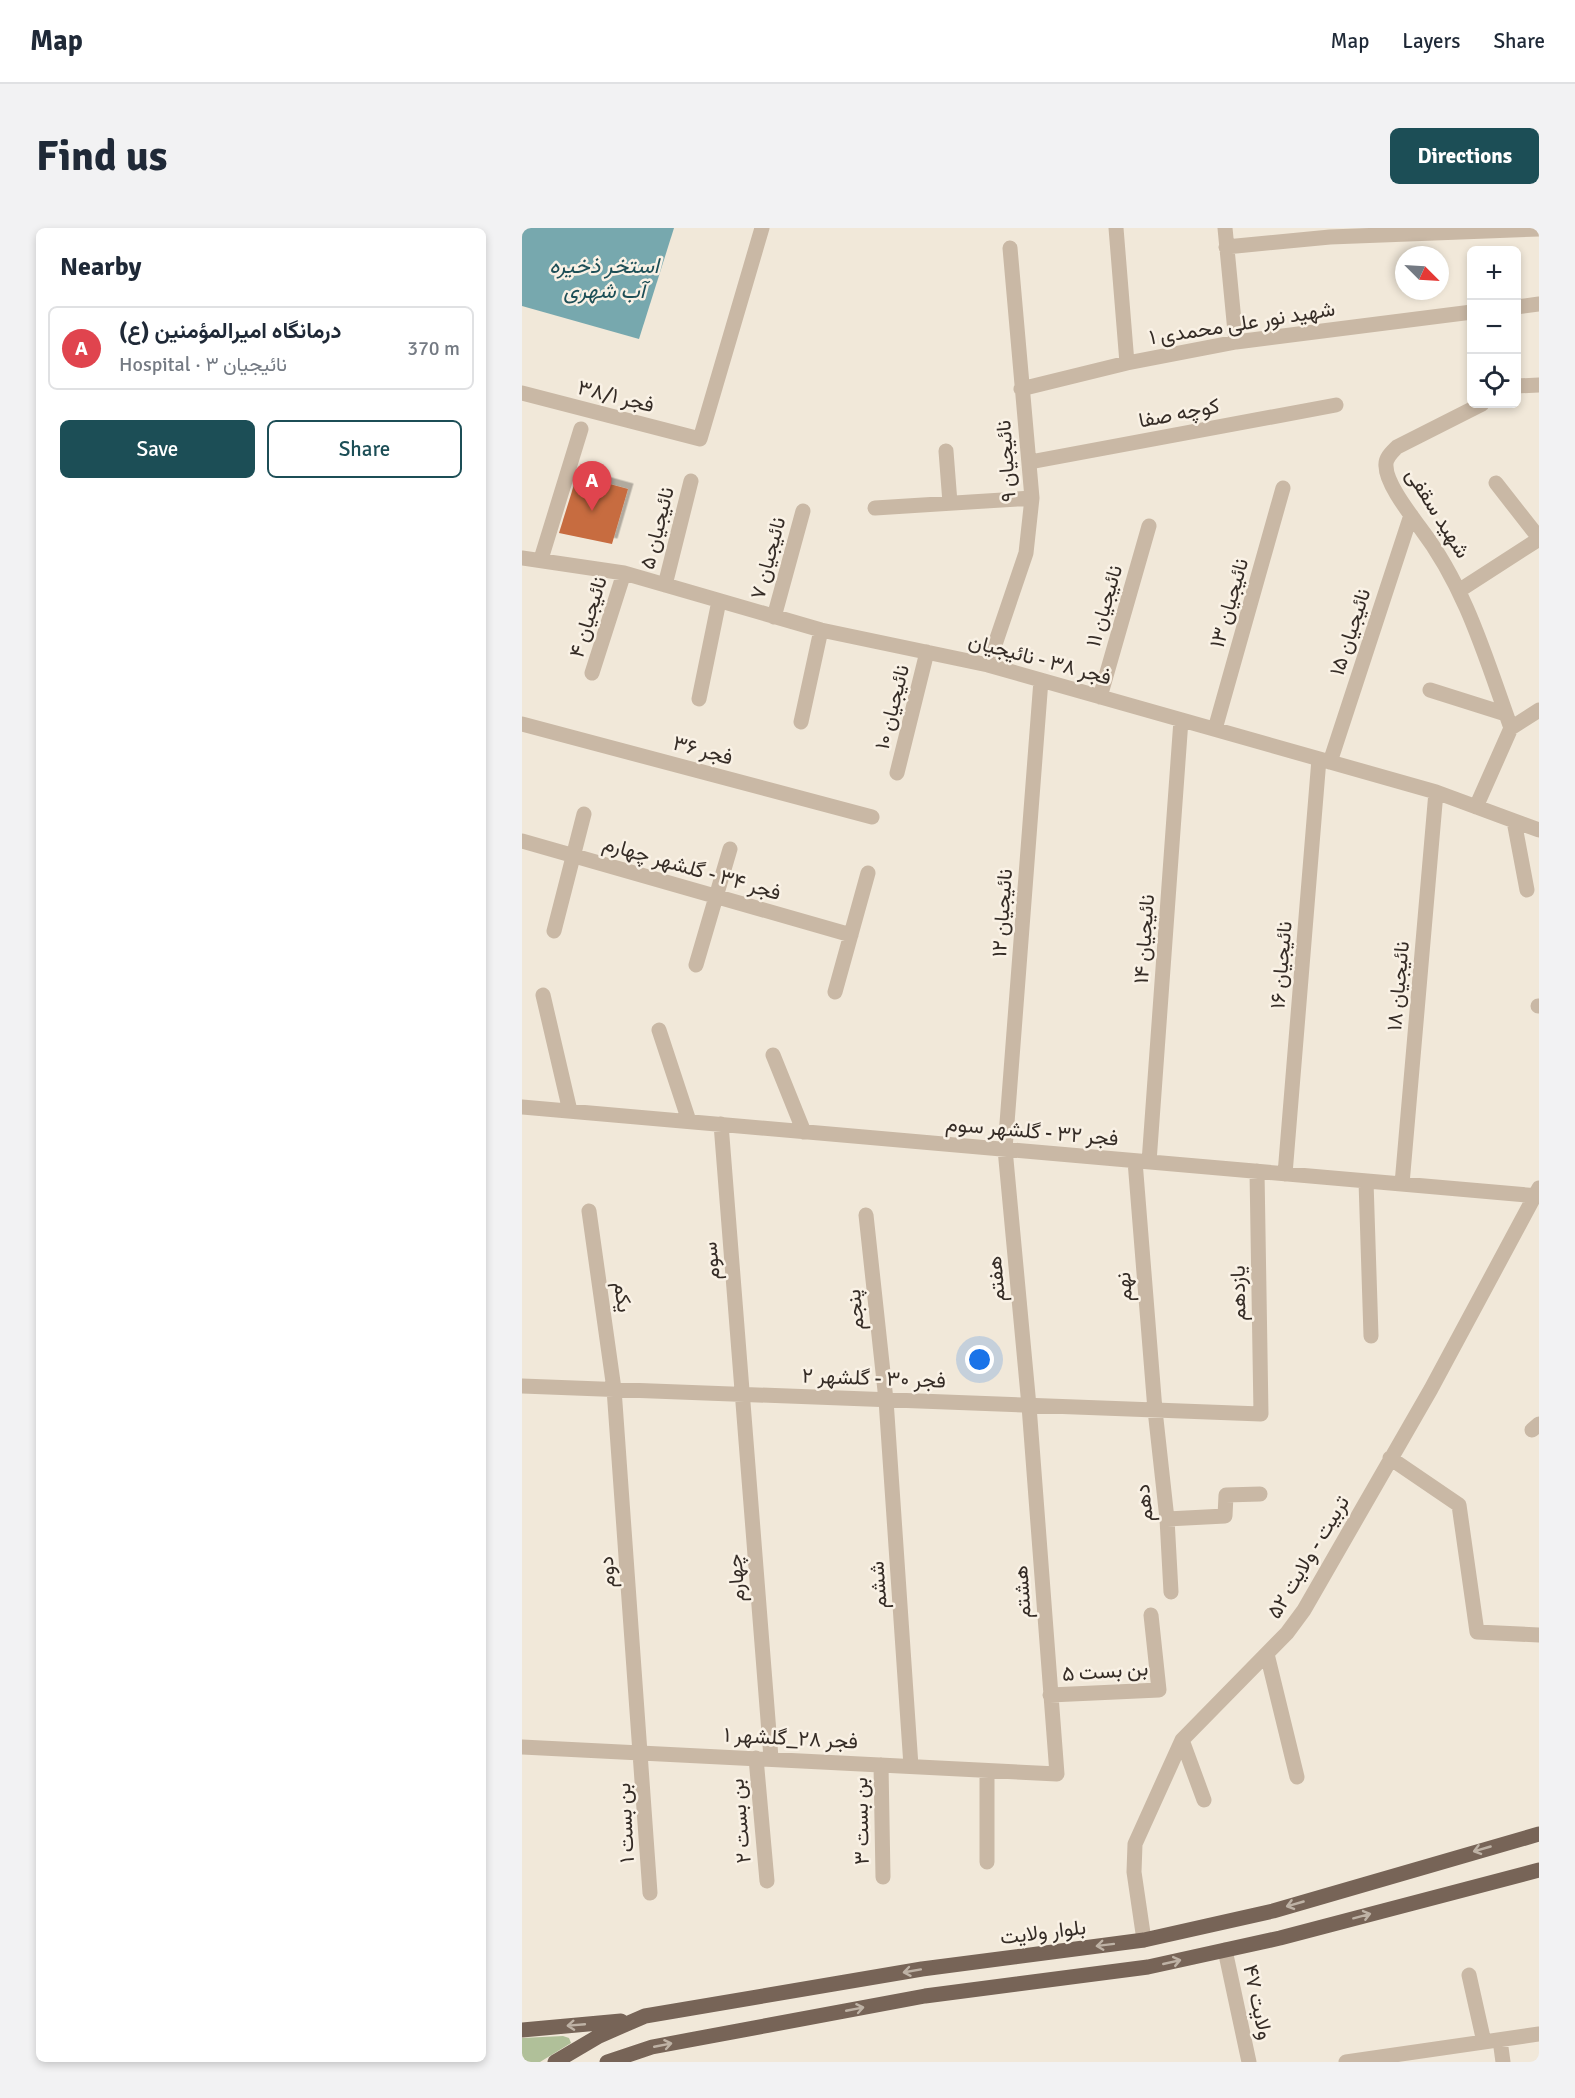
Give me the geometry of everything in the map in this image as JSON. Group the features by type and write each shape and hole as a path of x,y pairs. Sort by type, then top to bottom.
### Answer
{"main road":[{"name":"بلوار ولایت","path":"555,2062 630,2020 922,1969 1144,1940 1273,1911 1539,1834"},
{"path":"599,2036 595,2049 601,2059 607,2062 623,2059 652,2047 925,1996 1148,1967 1225,1950 1539,1870"},
{"path":"522,2030 630,2020"}],"street":[{"name":"فجر ۳۸/۱","path":"522,393 700,438 762,228"},
{"path":"1116,228 1127,363"},
{"path":"1225,228 1236,342"},
{"path":"1226,247 1329,232 1539,229"},
{"name":"نائیجیان ۹","path":"988,665 1026,553 1032,498 1010,248"},
{"path":"1521,306 1539,304"},
{"name":"شهید نور علی محمدی ۱","path":"1021,388 1127,363 1236,342 1467,313"},
{"path":"1521,386 1539,385"},
{"name":"کوچه صفا","path":"1030,462 1336,405"},
{"name":"شهید سقفی","path":"1474,408 1397,447 1389,455 1386,466 1392,484 1460,590 1509,721"},
{"path":"542,559 581,429"},
{"path":"946,451 950,503"},
{"name":"نائیجیان ۵","path":"665,585 690,481"},
{"path":"1460,590 1539,538 1496,483"},
{"name":"نائیجیان ۱۳","path":"1215,729 1283,488"},
{"path":"875,508 1032,498"},
{"name":"نائیجیان ۷","path":"774,617 803,511"},
{"name":"نائیجیان ۱۵","path":"1324,760 1411,515"},
{"name":"نائیجیان ۱۱","path":"1100,697 1149,526"},
{"name":"فجر ۳۸ - نائیجیان","path":"522,558 542,559 624,573 821,630 988,665 1436,792 1539,830"},
{"name":"نائیجیان ۴","path":"592,674 624,573"},
{"path":"699,699 718,601"},
{"path":"801,722 821,630"},
{"name":"نائیجیان ۱۰","path":"897,772 927,652"},
{"name":"نائیجیان ۱۲","path":"1005,1149 1041,680"},
{"path":"1430,690 1509,721 1539,710"},
{"name":"نائیجیان ۱۴","path":"1142,1161 1180,720"},
{"path":"1476,807 1509,721"},
{"name":"فجر ۳۶","path":"522,724 872,817"},
{"name":"نائیجیان ۱۶","path":"1285,1174 1324,760"},
{"name":"نائیجیان ۱۸","path":"1402,1184 1436,792"},
{"path":"554,931 584,814"},
{"path":"1514,821 1527,890"},
{"name":"فجر ۳۴ - گلشهر چهارم","path":"522,841 851,935"},
{"path":"696,965 730,849"},
{"path":"835,992 868,873"},
{"path":"543,995 570,1111"},
{"path":"658,1030 689,1121"},
{"path":"773,1055 804,1132"},
{"name":"فجر ۳۲ - گلشهر سوم","path":"522,1107 1257,1172 1538,1193"},
{"name":"سوم","path":"721,1124 742,1394"},
{"name":"هفتم","path":"1005,1149 1029,1406"},
{"name":"نهم","path":"1142,1161 1155,1410"},
{"name":"یازدهم","path":"1257,1172 1261,1414"},
{"path":"1366,1181 1371,1336"},
{"name":"تربیت - ولایت ۵۲","path":"1144,1940 1134,1872 1135,1844 1182,1740 1267,1654 1304,1610 1538,1193"},
{"name":"یکم","path":"589,1211 614,1389"},
{"name":"پنجم","path":"866,1215 886,1400"},
{"name":"فجر ۳۰ - گلشهر ۲","path":"522,1386 1261,1414"},
{"name":"دوم","path":"614,1389 642,1751"},
{"name":"چهارم","path":"742,1394 763,1758"},
{"name":"ششم","path":"886,1400 911,1766"},
{"name":"هشتم","path":"1029,1406 1057,1774"},
{"name":"دهم","path":"1155,1410 1167,1519 1171,1592"},
{"path":"1390,1458 1459,1505 1478,1632 1539,1635"},
{"path":"1167,1519 1225,1516 1226,1495 1260,1494"},
{"name":"بن بست ۵","path":"1050,1695 1159,1690 1151,1615"},
{"path":"1267,1654 1297,1777"},
{"path":"1182,1740 1204,1800"},
{"name":"فجر ۲۸_گلشهر ۱","path":"522,1747 642,1751 1057,1774"},
{"name":"بن بست ۱","path":"642,1751 650,1893"},
{"name":"بن بست ۲","path":"763,1758 767,1881"},
{"name":"بن بست ۳","path":"881,1765 883,1877"},
{"path":"987,1771 987,1862"},
{"name":"ولایت ۴۷","path":"1225,1950 1249,2062"},
{"path":"1469,1975 1484,2042"},
{"path":"1346,2062 1420,2057 1484,2042 1539,2034"},
{"path":"1500,2040 1503,2062"}],"green space":[{"path":"563,2036 569,2038 571,2043 540,2062 522,2062 522,2038"}],"water":[{"name":"استخر ذخیره آب شهری","path":"522,228 674,228 639,339 522,306"}],"building":[{"path":"577,475 628,489 612,544 559,533"}],"place":[{"name":"درمانگاه امیرالمؤمنین (ع)","path":"592,511"}]}
